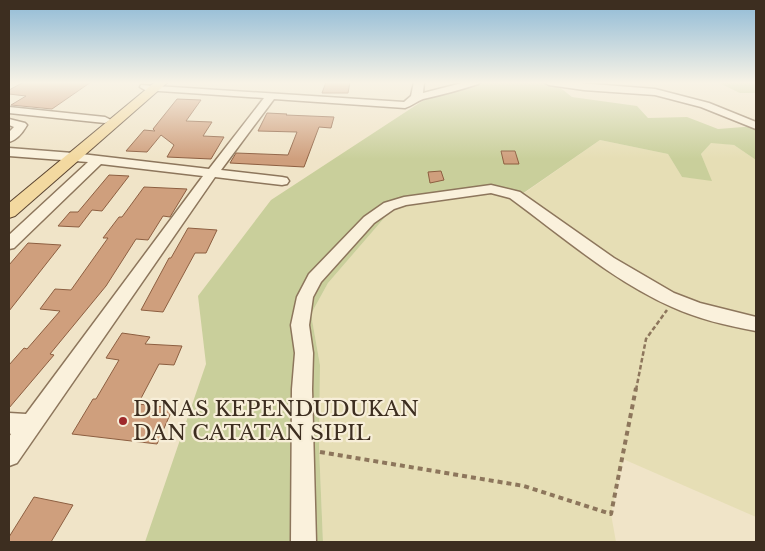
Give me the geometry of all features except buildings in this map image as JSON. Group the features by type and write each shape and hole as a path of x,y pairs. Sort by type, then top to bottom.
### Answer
{"main road":[{"path":"9,202 68,157 104,120 121,108"},
{"path":"9,212 68,157 125,108"}],"street":[{"path":"9,455 212,173 254,108"},
{"path":"712,108 756,126"},
{"path":"736,108 756,126"},
{"path":"9,110 104,120"},
{"path":"9,122 21,125 9,138"},
{"path":"9,152 282,181"},
{"path":"9,244 98,160"},
{"path":"303,542 304,353 300,325 304,297 315,278 369,220 389,206 404,200 491,189 515,194 617,267 673,301 708,313 756,324"},
{"path":"9,422 30,426"}],"path":[{"path":"302,449 524,486 611,514 646,339 673,301"}],"shaded area":[{"path":"600,140 668,154 682,177 711,180 701,154 711,142 734,145 756,160 756,517 623,459 611,514 616,542 323,542 319,446 320,365 311,314 328,283 392,209 403,203 498,187 523,194"}],"green space":[{"path":"412,108 639,108 648,118 687,117 718,129 756,126 756,160 734,145 711,143 701,154 712,181 682,177 668,154 600,140 522,194 498,187 403,203 392,209 328,283 311,314 320,365 319,446 323,542 145,542 206,364 198,296 271,200"}],"place":[{"name":"DINAS KEPENDUDUKAN DAN CATATAN SIPIL","path":"123,421"}]}
